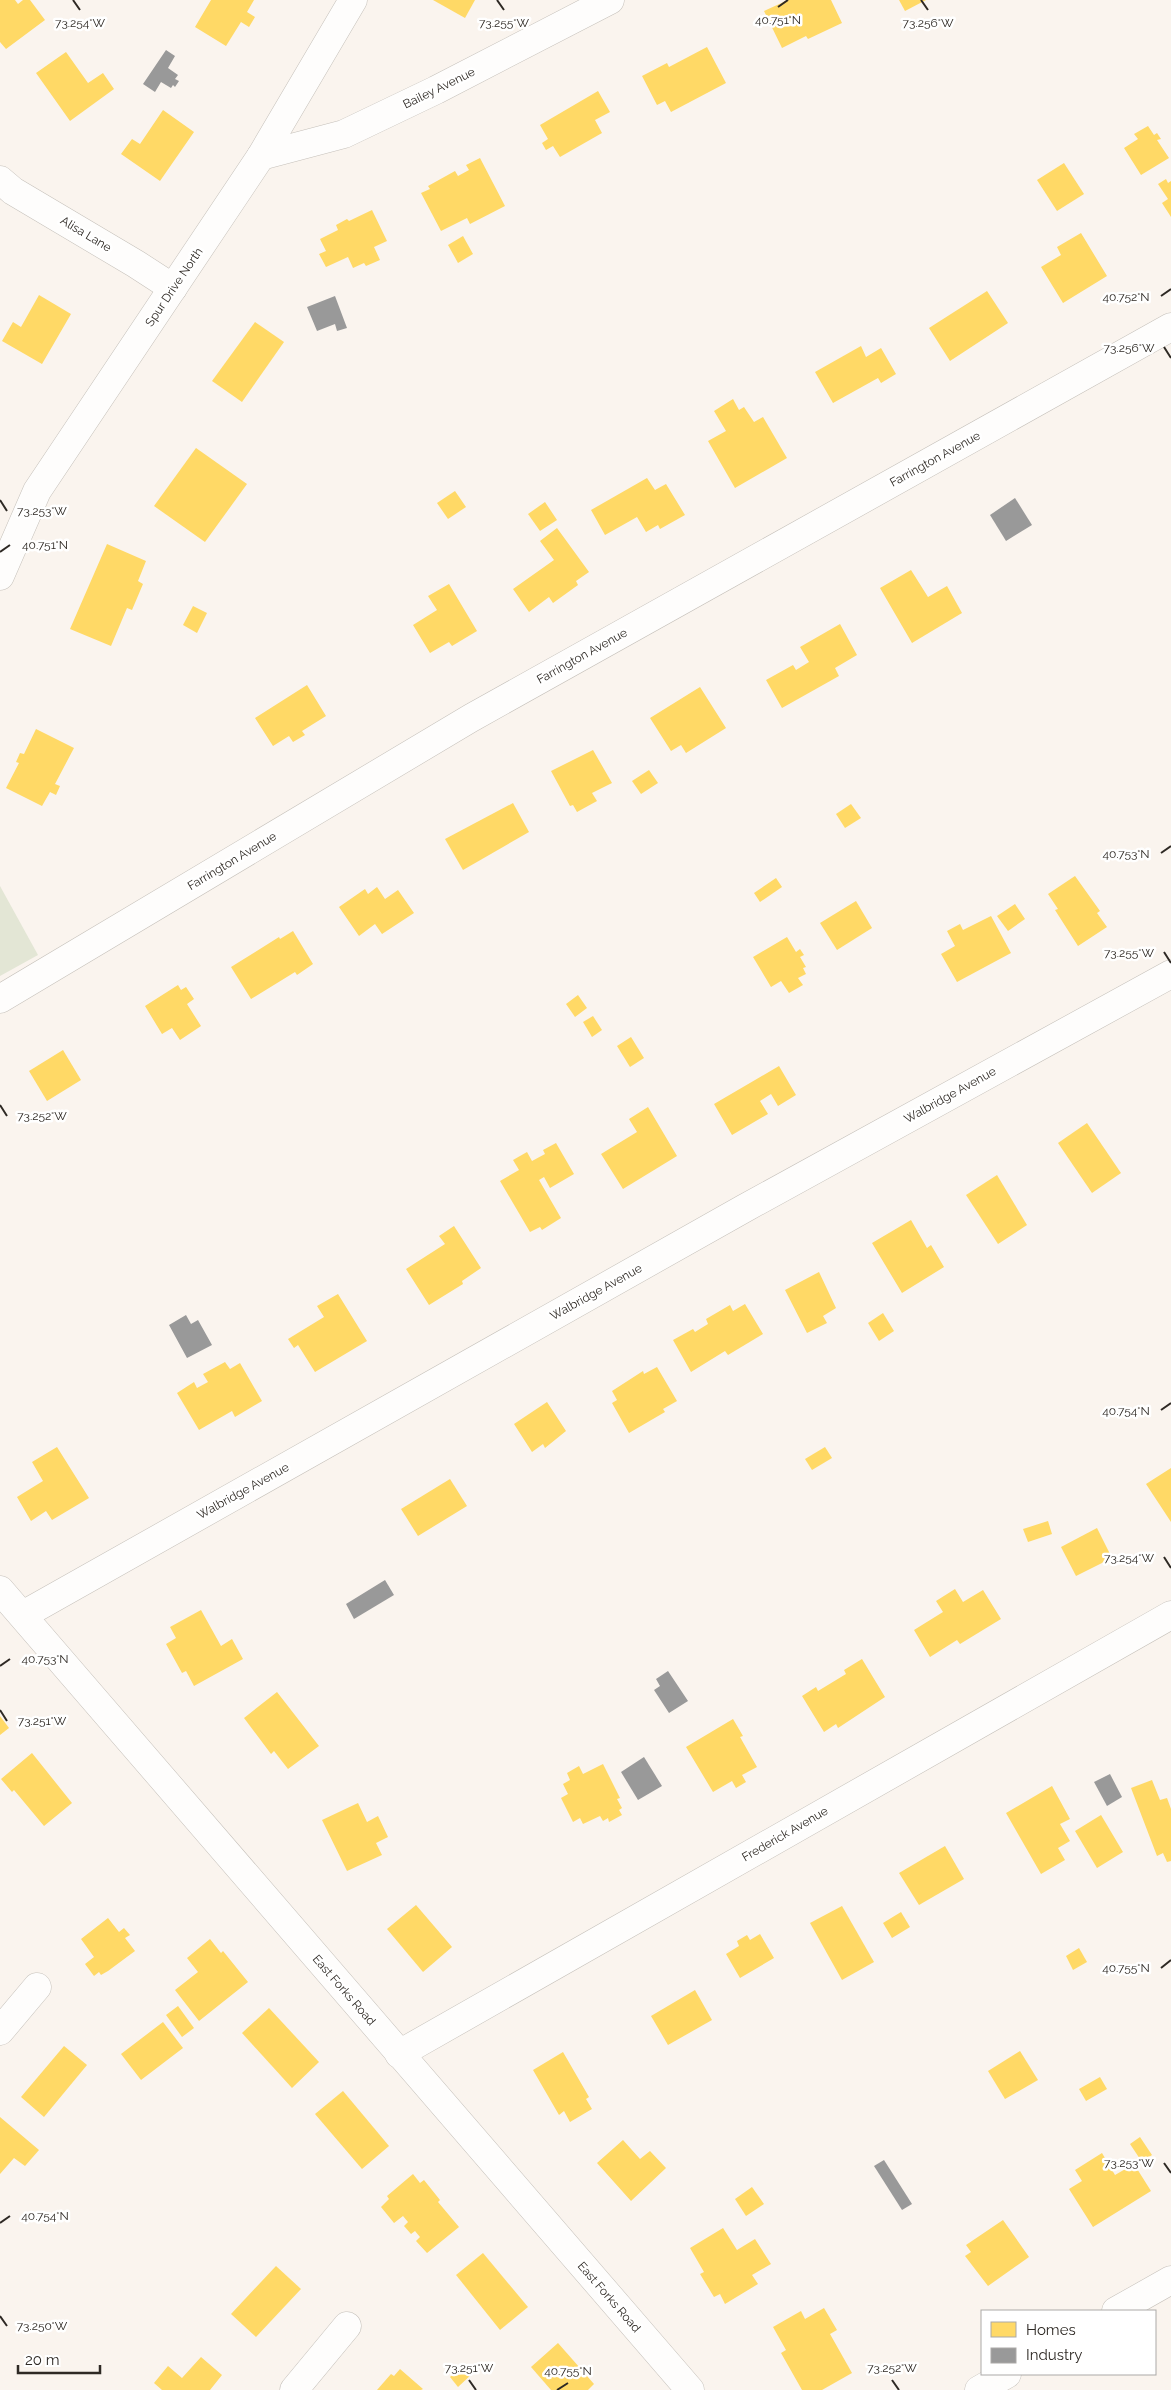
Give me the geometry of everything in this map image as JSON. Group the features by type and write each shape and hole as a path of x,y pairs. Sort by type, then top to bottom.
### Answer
{"street":[{"name":"Spur Drive North","path":"0,576 37,491 261,156 353,0"},
{"name":"Bailey Avenue","path":"261,156 344,134 436,90 610,0"},
{"name":"Alisa Lane","path":"0,180 13,191 173,288"},
{"name":"Farrington Avenue","path":"0,1000 471,718 1171,327"},
{"name":"Walbridge Avenue","path":"23,1615 753,1203 1171,974"},
{"name":"East Forks Road","path":"0,1590 690,2390"},
{"name":"Frederick Avenue","path":"399,2054 1171,1615"},
{"path":"0,2031 37,1987"},
{"path":"1118,2310 1171,2280"},
{"path":"294,2390 347,2326"},
{"path":"979,2390 1005,2375"}],"green space":[{"path":"0,886 38,955 0,976"}],"building: Homes":[{"path":"0,0 15,0 18,4 23,0 30,0 45,20 6,49 0,42"},
{"path":"211,0 254,0 247,12 255,17 249,27 241,22 226,46 195,27"},
{"path":"433,0 475,0 465,18"},
{"path":"788,0 831,0 842,23 808,39 806,36 782,48 764,11"},
{"path":"899,0 926,0 905,11"},
{"path":"707,47 726,83 671,112 665,101 657,105 642,76 667,63 669,67"},
{"path":"66,52 88,83 103,73 114,89 70,121 36,73"},
{"path":"598,91 610,112 595,120 602,133 560,157 553,146 546,150 542,143 548,139 540,125"},
{"path":"163,110 194,132 160,181 121,154 132,139 140,144"},
{"path":"1148,126 1154,135 1157,133 1161,139 1157,140 1169,158 1141,175 1124,148 1138,139 1134,134"},
{"path":"480,158 505,206 470,224 467,218 441,231 421,193 430,189 428,186 455,171 458,176 469,170 466,165"},
{"path":"1064,163 1084,194 1057,211 1037,180"},
{"path":"1166,179 1168,183 1171,181 1171,217 1162,203 1168,199 1158,184"},
{"path":"372,210 387,241 374,247 380,260 366,266 364,263 353,268 348,257 326,267 319,254 326,251 320,239 338,230 336,225"},
{"path":"1081,233 1107,276 1063,303 1041,267 1061,255 1057,247"},
{"path":"463,236 473,254 458,263 448,245"},
{"path":"987,291 1008,323 950,361 929,328"},
{"path":"39,295 71,314 42,364 2,341 13,322 21,327"},
{"path":"255,322 284,342 242,402 212,381"},
{"path":"861,346 866,357 881,348 896,374 881,383 878,378 833,403 815,372"},
{"path":"733,399 739,410 744,407 754,422 763,417 787,458 735,488 708,441 726,431 714,411"},
{"path":"196,448 247,484 205,542 154,506"},
{"path":"647,478 655,490 666,484 685,515 660,529 658,525 646,532 637,517 605,535 591,510"},
{"path":"455,491 466,507 448,519 437,503"},
{"path":"545,502 557,520 540,531 528,514"},
{"path":"557,528 589,572 576,581 578,585 553,603 549,597 529,612 513,589 554,560 540,541"},
{"path":"107,544 146,561 138,581 143,584 132,610 127,608 111,646 70,629"},
{"path":"911,570 928,597 947,586 962,613 912,643 880,588"},
{"path":"449,584 477,631 452,646 449,642 430,653 413,625 437,610 428,596"},
{"path":"193,606 207,613 197,633 183,625"},
{"path":"840,624 857,655 835,668 839,676 782,708 766,680 793,665 796,670 809,662 800,647"},
{"path":"307,685 326,716 302,731 305,735 293,742 289,736 273,746 255,718"},
{"path":"700,687 726,728 686,753 681,745 671,751 650,718"},
{"path":"36,729 74,748 55,784 60,786 56,795 50,792 42,806 6,788 19,763 16,762 20,753 24,754"},
{"path":"593,750 612,783 592,793 597,801 577,812 573,805 570,806 551,771"},
{"path":"649,770 658,783 641,794 632,781"},
{"path":"513,803 529,832 463,870 445,839"},
{"path":"851,804 861,818 845,828 836,814"},
{"path":"1075,876 1100,911 1097,913 1107,927 1078,946 1055,910 1058,909 1048,894"},
{"path":"776,878 782,887 760,902 754,893"},
{"path":"377,887 385,899 398,890 414,913 382,934 375,924 359,936 339,907 365,889 368,894"},
{"path":"856,901 872,928 837,950 820,923"},
{"path":"1015,904 1025,919 1008,931 997,916"},
{"path":"991,916 1011,953 957,982 941,954 955,946 947,931 960,924 963,930"},
{"path":"293,931 313,964 297,975 295,972 251,999 231,967 279,937 280,939"},
{"path":"787,937 796,952 800,949 804,955 800,957 806,967 803,968 806,974 798,978 803,985 789,993 781,981 771,987 753,957"},
{"path":"178,985 181,990 186,987 194,999 187,1004 201,1026 180,1040 172,1028 162,1034 145,1006"},
{"path":"578,995 587,1008 575,1017 566,1004"},
{"path":"593,1016 602,1030 592,1037 583,1022"},
{"path":"631,1037 644,1058 630,1067 617,1046"},
{"path":"63,1050 81,1080 47,1101 29,1071"},
{"path":"779,1066 796,1095 778,1106 771,1094 760,1101 768,1114 732,1135 714,1104"},
{"path":"648,1107 677,1156 623,1189 601,1154 637,1132 629,1119"},
{"path":"1087,1123 1121,1173 1092,1193 1058,1143"},
{"path":"556,1143 574,1174 550,1188 544,1177 539,1180 561,1218 542,1230 540,1227 530,1232 500,1181 519,1170 513,1160 527,1152 532,1161 545,1154 543,1150"},
{"path":"997,1175 1027,1225 998,1244 966,1195"},
{"path":"911,1220 927,1248 931,1245 944,1267 902,1293 872,1243"},
{"path":"454,1226 481,1268 462,1281 463,1284 429,1305 406,1269 445,1244 439,1236"},
{"path":"819,1272 836,1308 823,1316 827,1323 807,1333 785,1290"},
{"path":"338,1294 367,1341 315,1372 298,1345 294,1348 288,1339 324,1317 317,1306"},
{"path":"745,1304 763,1334 728,1355 725,1351 691,1372 673,1340 693,1329 695,1332 708,1324 706,1319 730,1305 733,1311"},
{"path":"883,1313 894,1331 879,1341 868,1323"},
{"path":"225,1362 230,1369 240,1363 262,1401 235,1417 232,1411 199,1430 177,1393 194,1382 197,1388 208,1382 203,1374"},
{"path":"657,1367 677,1401 663,1409 665,1412 629,1433 612,1403 617,1400 612,1391 643,1371 644,1374"},
{"path":"547,1402 566,1431 545,1448 543,1444 532,1452 514,1424"},
{"path":"57,1447 89,1498 52,1520 46,1511 31,1521 17,1497 43,1481 32,1462"},
{"path":"825,1447 832,1458 812,1470 805,1459"},
{"path":"1171,1468 1171,1522 1146,1484"},
{"path":"450,1479 467,1506 418,1536 401,1509"},
{"path":"1048,1521 1052,1534 1028,1542 1023,1529"},
{"path":"1097,1528 1112,1558 1076,1576 1061,1547"},
{"path":"955,1589 963,1602 983,1590 1001,1619 960,1644 957,1640 930,1657 914,1630 943,1612 936,1601"},
{"path":"201,1610 221,1646 232,1639 243,1659 194,1686 186,1671 182,1673 166,1644 176,1638 170,1627"},
{"path":"862,1659 885,1697 838,1728 836,1724 824,1732 802,1696 816,1687 818,1691 846,1674 844,1670"},
{"path":"277,1692 319,1746 288,1769 274,1751 271,1754 244,1718"},
{"path":"0,1716 9,1728 0,1735"},
{"path":"733,1719 743,1736 740,1737 757,1767 742,1775 746,1782 736,1788 732,1781 713,1792 686,1747"},
{"path":"32,1753 72,1803 44,1826 14,1790 12,1792 1,1779"},
{"path":"603,1764 620,1798 617,1799 622,1808 619,1810 622,1815 609,1822 608,1818 603,1821 600,1816 583,1824 580,1818 573,1822 561,1798 568,1794 563,1784 570,1780 567,1773 579,1766 583,1774"},
{"path":"1152,1780 1160,1800 1167,1798 1171,1809 1171,1861 1167,1862 1163,1853 1157,1856 1131,1788"},
{"path":"1052,1786 1070,1819 1060,1824 1070,1841 1058,1848 1065,1860 1041,1874 1006,1813"},
{"path":"358,1803 367,1822 378,1816 388,1837 376,1843 382,1855 347,1871 322,1820"},
{"path":"1101,1815 1123,1852 1097,1868 1075,1831"},
{"path":"945,1846 964,1879 919,1905 899,1873"},
{"path":"416,1905 452,1947 423,1972 387,1929"},
{"path":"842,1906 874,1962 842,1980 810,1923"},
{"path":"901,1912 910,1927 892,1938 883,1923"},
{"path":"108,1918 119,1932 124,1928 130,1935 125,1938 135,1951 108,1971 101,1975 99,1972 94,1976 85,1964 94,1957 81,1939"},
{"path":"760,1934 774,1958 740,1978 726,1954 739,1946 737,1941 747,1935 750,1940"},
{"path":"210,1939 221,1953 223,1951 248,1982 199,2021 175,1990 198,1972 187,1958"},
{"path":"1079,1948 1087,1962 1073,1970 1066,1956"},
{"path":"695,1990 712,2020 668,2045 651,2016"},
{"path":"178,2006 194,2028 182,2037 166,2015"},
{"path":"269,2008 319,2062 292,2088 242,2033"},
{"path":"163,2022 183,2048 141,2080 121,2054"},
{"path":"64,2046 87,2065 44,2117 21,2097"},
{"path":"1020,2051 1038,2080 1005,2099 988,2071"},
{"path":"563,2052 589,2097 586,2099 592,2109 570,2122 564,2111 559,2115 533,2070"},
{"path":"1100,2077 1107,2089 1086,2101 1079,2089"},
{"path":"343,2091 389,2146 362,2169 315,2114"},
{"path":"0,2117 39,2150 25,2166 14,2158 0,2174"},
{"path":"1140,2137 1152,2155 1142,2162 1130,2144"},
{"path":"623,2140 640,2159 650,2151 666,2168 631,2201 597,2163"},
{"path":"1102,2153 1115,2175 1134,2164 1151,2191 1093,2227 1069,2189 1082,2181 1075,2170"},
{"path":"413,2174 420,2183 424,2180 440,2200 438,2202 459,2227 427,2253 416,2241 420,2237 415,2231 411,2234 404,2226 408,2222 403,2216 394,2223 381,2207 389,2199 387,2196"},
{"path":"752,2187 764,2204 746,2216 735,2199"},
{"path":"1003,2220 1029,2257 988,2286 965,2256 971,2252 966,2245"},
{"path":"723,2228 737,2250 755,2239 771,2264 752,2275 758,2284 725,2304 720,2294 714,2297 700,2274 704,2272 690,2248"},
{"path":"483,2253 528,2307 500,2330 456,2275"},
{"path":"276,2266 301,2289 256,2337 231,2314"},
{"path":"824,2308 837,2330 830,2334 852,2373 822,2390 802,2390 781,2353 786,2350 773,2327 801,2311 805,2319"},
{"path":"558,2343 594,2384 588,2390 551,2390 531,2367"},
{"path":"201,2357 222,2375 210,2390 162,2390 154,2383 168,2366 182,2378"},
{"path":"463,2365 472,2374 458,2387 450,2377"},
{"path":"400,2369 423,2389 377,2390 391,2374 394,2376"}],"building: Industry":[{"path":"166,50 175,56 168,68 178,75 175,79 179,81 175,87 173,85 171,88 161,82 155,92 143,84"},
{"path":"335,296 347,328 337,331 335,324 317,331 307,307"},
{"path":"1015,498 1032,525 1006,541 990,515"},
{"path":"186,1315 191,1324 198,1320 212,1345 187,1358 169,1325"},
{"path":"385,1580 394,1595 354,1619 346,1604"},
{"path":"668,1671 688,1701 669,1713 654,1690 660,1686 656,1679"},
{"path":"644,1757 662,1786 638,1800 621,1772"},
{"path":"1110,1774 1122,1797 1107,1806 1094,1782"},
{"path":"884,2160 912,2204 902,2210 874,2166"}]}
